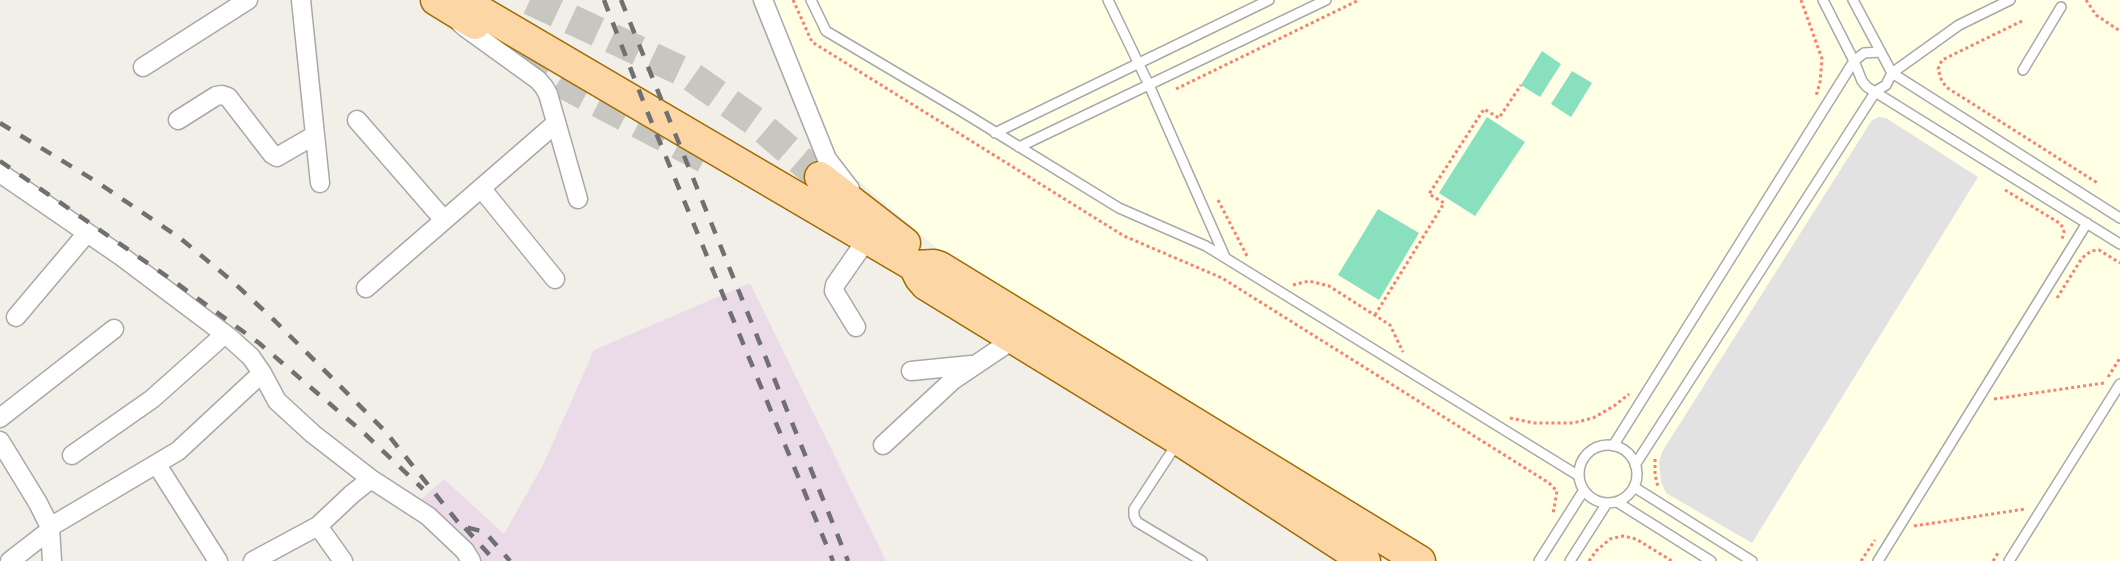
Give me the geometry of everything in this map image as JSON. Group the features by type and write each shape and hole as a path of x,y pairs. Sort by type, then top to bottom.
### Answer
{"main road":[{"path":"449,3 923,271 1393,555"},
{"path":"449,3 485,30"},
{"path":"820,177 865,238"},
{"path":"923,271 1014,339 1179,441 1393,555"}],"street":[{"path":"143,67 248,0"},
{"path":"301,0 320,183"},
{"path":"763,0 827,159 865,238 835,285 834,291 856,327"},
{"path":"449,3 466,28 538,80 548,94 578,199"},
{"path":"178,120 216,96 222,95 228,97 272,154 278,157 315,135"},
{"path":"357,120 444,220"},
{"path":"366,288 555,124"},
{"path":"3,182 121,256 225,334 251,357 277,401 313,434 371,480 428,516 465,551 471,561"},
{"path":"481,188 555,279"},
{"path":"16,317 87,233"},
{"path":"0,418 114,329"},
{"path":"72,455 152,399 225,334"},
{"path":"883,445 953,380 1014,339"},
{"path":"911,371 976,364"},
{"path":"10,561 50,528 157,465 188,443 262,373"},
{"path":"0,441 38,503 50,528 52,561"},
{"path":"157,465 218,561"},
{"path":"255,561 318,526 352,494 371,480"},
{"path":"318,526 344,561"}],"lane":[{"path":"811,0 826,31 1119,208 1142,220 1191,238 1225,257 1580,476"},
{"path":"1108,0 1149,85 1225,257"},
{"path":"995,133 1269,0"},
{"path":"1019,147 1326,0"},
{"path":"1823,0 1862,81 2120,244"},
{"path":"1853,0 1892,73 2115,210 2120,218"},
{"path":"1635,465 1876,91 1886,85 1892,73 1959,25 2010,0"},
{"path":"2023,70 2061,7"},
{"path":"1613,446 1854,61 1864,53 1881,52"},
{"path":"1878,561 2087,223"},
{"path":"2009,561 2120,384"},
{"path":"1179,441 1134,509 1134,516 1137,522 1202,561"},
{"path":"1570,561 1612,503 1625,498 1634,487 1637,474 1635,465 1624,450 1613,446 1598,447 1583,459 1579,469 1584,490 1588,496 1597,501 1612,503 1712,561"},
{"path":"1634,487 1752,561"},
{"path":"1539,561 1584,490"}],"path":[{"path":"792,0 812,42 1124,236 1222,278 1549,483 1557,491 1551,522"},
{"path":"1176,89 1359,0"},
{"path":"1802,0 1822,59 1820,82 1814,105"},
{"path":"2086,0 2096,15 2120,31"},
{"path":"2022,21 1942,60 1938,69 1941,79 1946,87 2099,184"},
{"path":"1375,315 1444,203 1429,194 1484,109 1499,118 1521,85"},
{"path":"2004,188 2061,224 2064,232 2062,241"},
{"path":"1218,200 1250,262"},
{"path":"2057,298 2082,258 2091,251 2099,250 2120,263"},
{"path":"1289,286 1309,281 1329,286 1390,325 1401,351 1407,358"},
{"path":"2000,389 1994,399 2104,383"},
{"path":"1503,416 1534,423 1573,423 1593,418 1629,394"},
{"path":"1658,451 1654,468 1659,490"},
{"path":"1914,526 2025,509"},
{"path":"1908,535 1920,516"},
{"path":"1861,561 1880,531"},
{"path":"1589,561 1596,551 1610,539 1623,536 1636,539 1672,561"}],"shaded area":[{"path":"758,0 2120,0 2120,561 1433,561 941,252 842,166"},
{"path":"1879,117 1886,118 1978,177 1752,543 1666,493 1661,482 1659,462 1662,452 1872,120"},
{"path":"750,283 886,561 473,561 419,501 444,479 504,534 543,465 594,350"}],"green space":[{"path":"1542,51 1561,64 1540,97 1521,85"},
{"path":"1572,71 1592,83 1571,117 1551,104"},
{"path":"1487,117 1525,142 1475,216 1439,193"},
{"path":"1378,209 1419,233 1379,300 1338,275"}],"tunnel":[{"path":"530,0 688,74 756,122 820,177"},
{"path":"485,30 560,82 710,161"}],"railway":[{"path":"604,0 647,111 833,561"},
{"path":"621,0 848,561"},
{"path":"0,123 97,182 180,238 232,281 385,431 461,526 485,532 510,561"},
{"path":"0,161 259,343 365,434 423,489"},
{"path":"465,528 495,561"}]}
